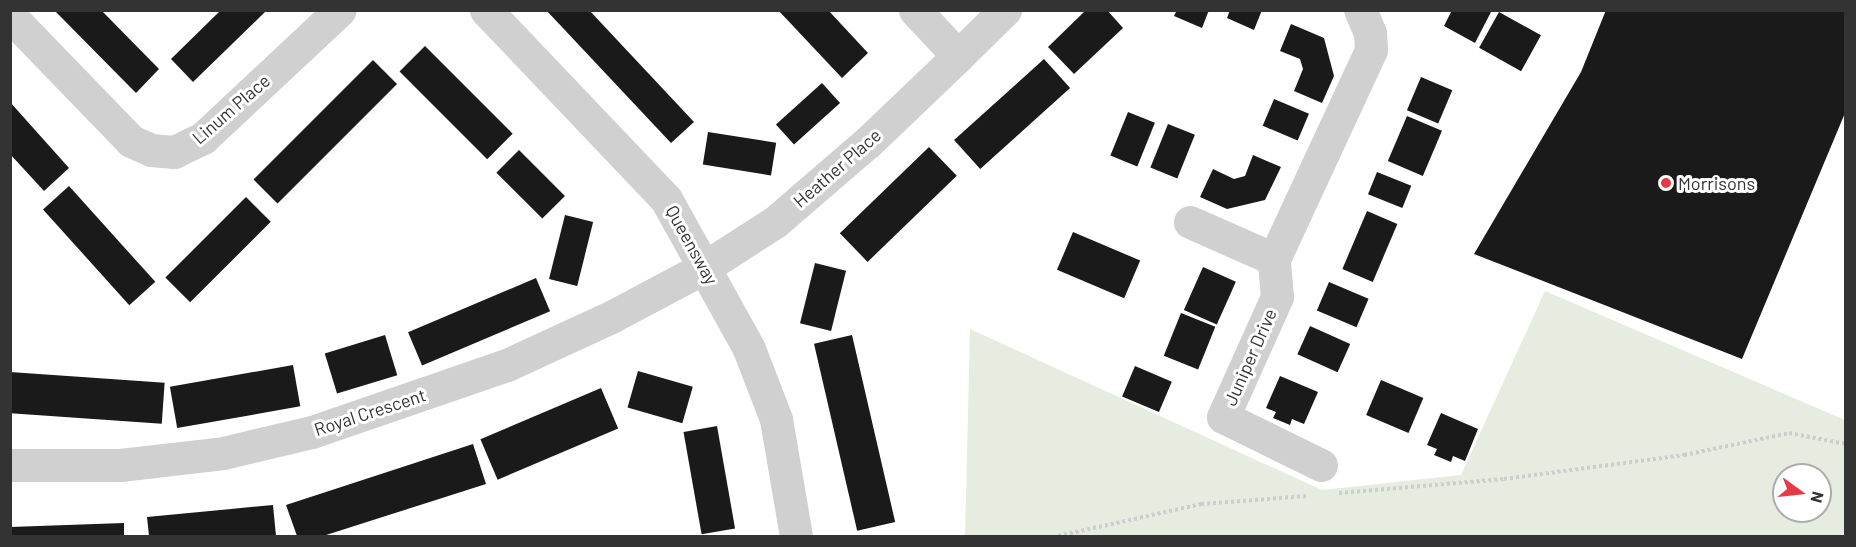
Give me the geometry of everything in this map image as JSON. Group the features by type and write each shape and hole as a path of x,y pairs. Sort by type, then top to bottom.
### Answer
{"street":[{"name":"Linum Place","path":"10,16 130,141 151,150 174,152 203,138 340,10"},
{"name":"Queensway","path":"486,10 666,199 749,349 776,419 796,537"},
{"path":"915,10 958,56"},
{"name":"Heather Place","path":"705,267 775,222 867,143 1005,10"},
{"path":"1190,222 1274,259 1364,72 1371,50 1370,33 1360,10"},
{"name":"Juniper Drive","path":"1274,259 1277,297 1223,417 1321,485"},
{"name":"Royal Crescent","path":"10,465 132,464 223,453 312,432 507,365 705,267"}],"path":[{"path":"1058,537 1201,504 1321,485 1504,479 1673,457 1789,433 1845,444"}],"shaded area":[{"path":"1545,291 1845,420 1845,532 1842,536 965,536 970,329 1322,490 1461,475"}],"building":[{"path":"54,10 101,10 159,69 136,93"},
{"path":"221,10 267,10 193,82 171,59"},
{"path":"546,10 589,10 694,122 671,143"},
{"path":"778,10 828,10 868,53 842,78"},
{"path":"1086,10 1107,10 1123,28 1074,74 1048,47"},
{"path":"1177,10 1209,10 1202,28 1174,16"},
{"path":"1230,10 1262,10 1254,30 1227,18"},
{"path":"1452,10 1492,10 1475,43 1444,26"},
{"name":"Morrisons","path":"1606,10 1845,11 1845,113 1742,359 1474,254 1581,72"},
{"path":"1499,12 1541,35 1521,71 1479,48"},
{"path":"1291,24 1324,38 1334,76 1322,103 1294,91 1303,69 1300,59 1280,51"},
{"path":"425,46 513,134 487,159 400,71"},
{"path":"1044,59 1070,88 980,169 954,140"},
{"path":"373,60 397,84 278,204 253,180"},
{"path":"1421,77 1452,90 1438,123 1407,110"},
{"path":"822,83 840,103 794,145 776,124"},
{"path":"1274,99 1309,114 1298,141 1263,126"},
{"path":"10,102 69,168 44,191 10,154"},
{"path":"1128,112 1155,123 1137,166 1110,156"},
{"path":"1407,116 1442,131 1423,176 1388,161"},
{"path":"1168,124 1195,135 1177,178 1150,168"},
{"path":"708,132 776,143 771,175 703,165"},
{"path":"929,147 957,176 868,262 840,233"},
{"path":"519,150 565,196 542,219 496,173"},
{"path":"1253,155 1281,167 1265,200 1227,209 1200,197 1213,169 1234,179 1245,176"},
{"path":"1377,172 1411,186 1402,208 1368,194"},
{"path":"69,186 155,282 129,305 43,209"},
{"path":"246,197 271,222 190,302 165,278"},
{"path":"1367,211 1397,224 1373,282 1342,269"},
{"path":"565,215 593,222 577,286 549,279"},
{"path":"1073,232 1140,261 1124,298 1057,270"},
{"path":"815,263 846,271 831,331 800,323"},
{"path":"1203,267 1236,282 1217,325 1184,310"},
{"path":"536,278 550,311 422,365 408,332"},
{"path":"1329,282 1369,299 1356,327 1317,311"},
{"path":"1181,313 1215,327 1198,370 1164,356"},
{"path":"1310,326 1350,344 1338,372 1297,354"},
{"path":"385,335 397,375 337,394 325,353"},
{"path":"852,335 895,522 857,531 814,344"},
{"path":"293,365 300,406 177,428 170,387"},
{"path":"1135,366 1172,382 1159,412 1122,396"},
{"path":"638,371 693,387 682,423 628,408"},
{"path":"10,372 165,383 162,424 10,413"},
{"path":"1280,376 1318,392 1304,424 1292,419 1290,425 1273,418 1276,412 1266,408"},
{"path":"1381,380 1423,398 1408,433 1366,415"},
{"path":"601,388 618,429 498,480 480,439"},
{"path":"1441,413 1478,429 1465,461 1453,456 1451,462 1434,455 1437,449 1427,445"},
{"path":"717,426 735,528 702,534 684,432"},
{"path":"473,444 486,484 323,536 297,536 286,505"},
{"path":"273,505 276,536 149,536 147,517"},
{"path":"124,523 124,536 10,536 10,527"}],"place":[{"name":"Morrisons","path":"1666,183"}]}
